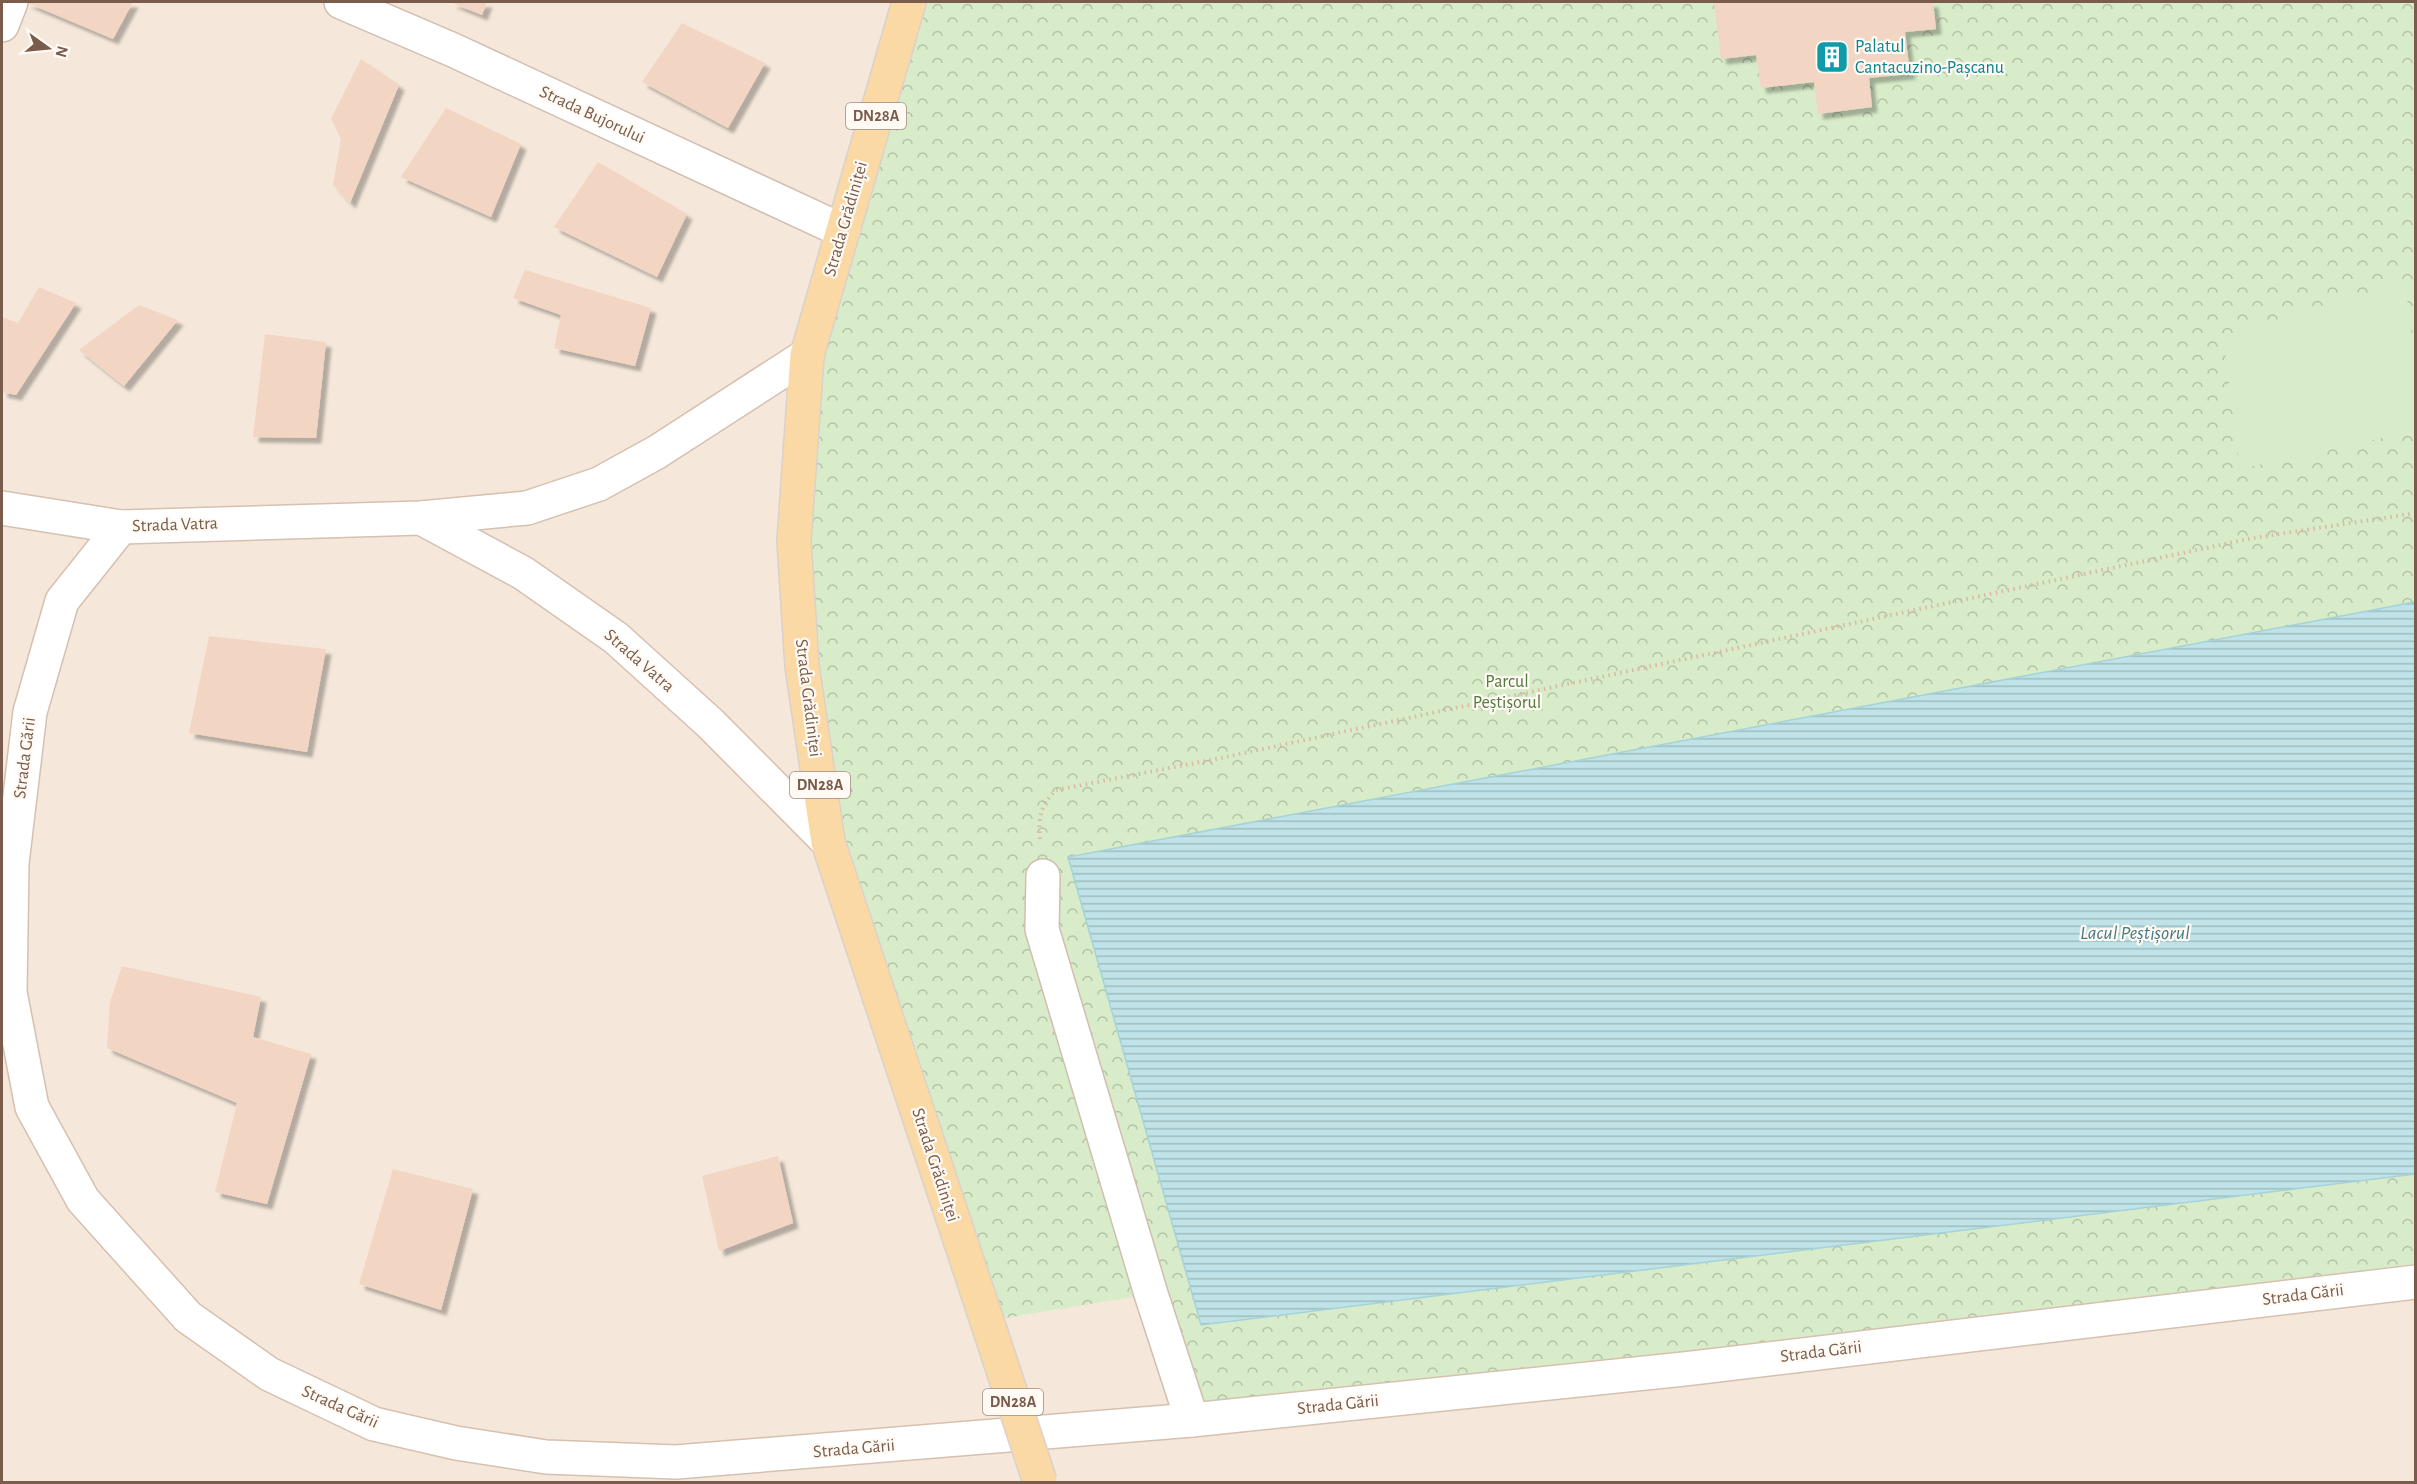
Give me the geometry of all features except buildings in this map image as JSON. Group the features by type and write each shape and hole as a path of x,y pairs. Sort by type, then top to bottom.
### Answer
{"main road":[{"name":"Strada Grădiniței","path":"909,2 807,355 794,541 802,666 828,842 1040,1482"}],"street":[{"path":"2,25 11,2"},
{"name":"Strada Bujorului","path":"341,2 453,50 843,231"},
{"name":"Strada Vatra","path":"2,508 121,527 421,518 527,508 599,484 657,452 807,355"},
{"name":"Strada Vatra","path":"421,518 523,573 616,638 711,724 828,842"},
{"name":"Strada Gării","path":"121,527 62,601 30,712 12,863 10,992 32,1107 83,1200 188,1317 269,1374 374,1425 456,1443 546,1456 676,1462 1192,1420 1684,1369 2415,1282"},
{"path":"1043,876 1042,929 1151,1294 1192,1420"}],"path":[{"path":"1043,876 1039,828 1043,802 1056,790 1227,756 2253,538 2415,513"}],"shaded area":[{"path":"2,2 2415,2 2415,1482 2,1482"}],"green space":[{"name":"Parcul Peștișorul","path":"909,2 2415,2 2415,1282 1192,1420 1151,1294 987,1321 828,842 802,666 807,355"},
{"path":"2405,282 2415,359 2415,431 2240,469 2223,337"}],"water":[{"name":"Lacul Peștișorul","path":"2415,602 2415,1174 1201,1325 1068,857"}],"place":[{"name":"Palatul Cantacuzino-Pașcanu","path":"1832,57"}]}
